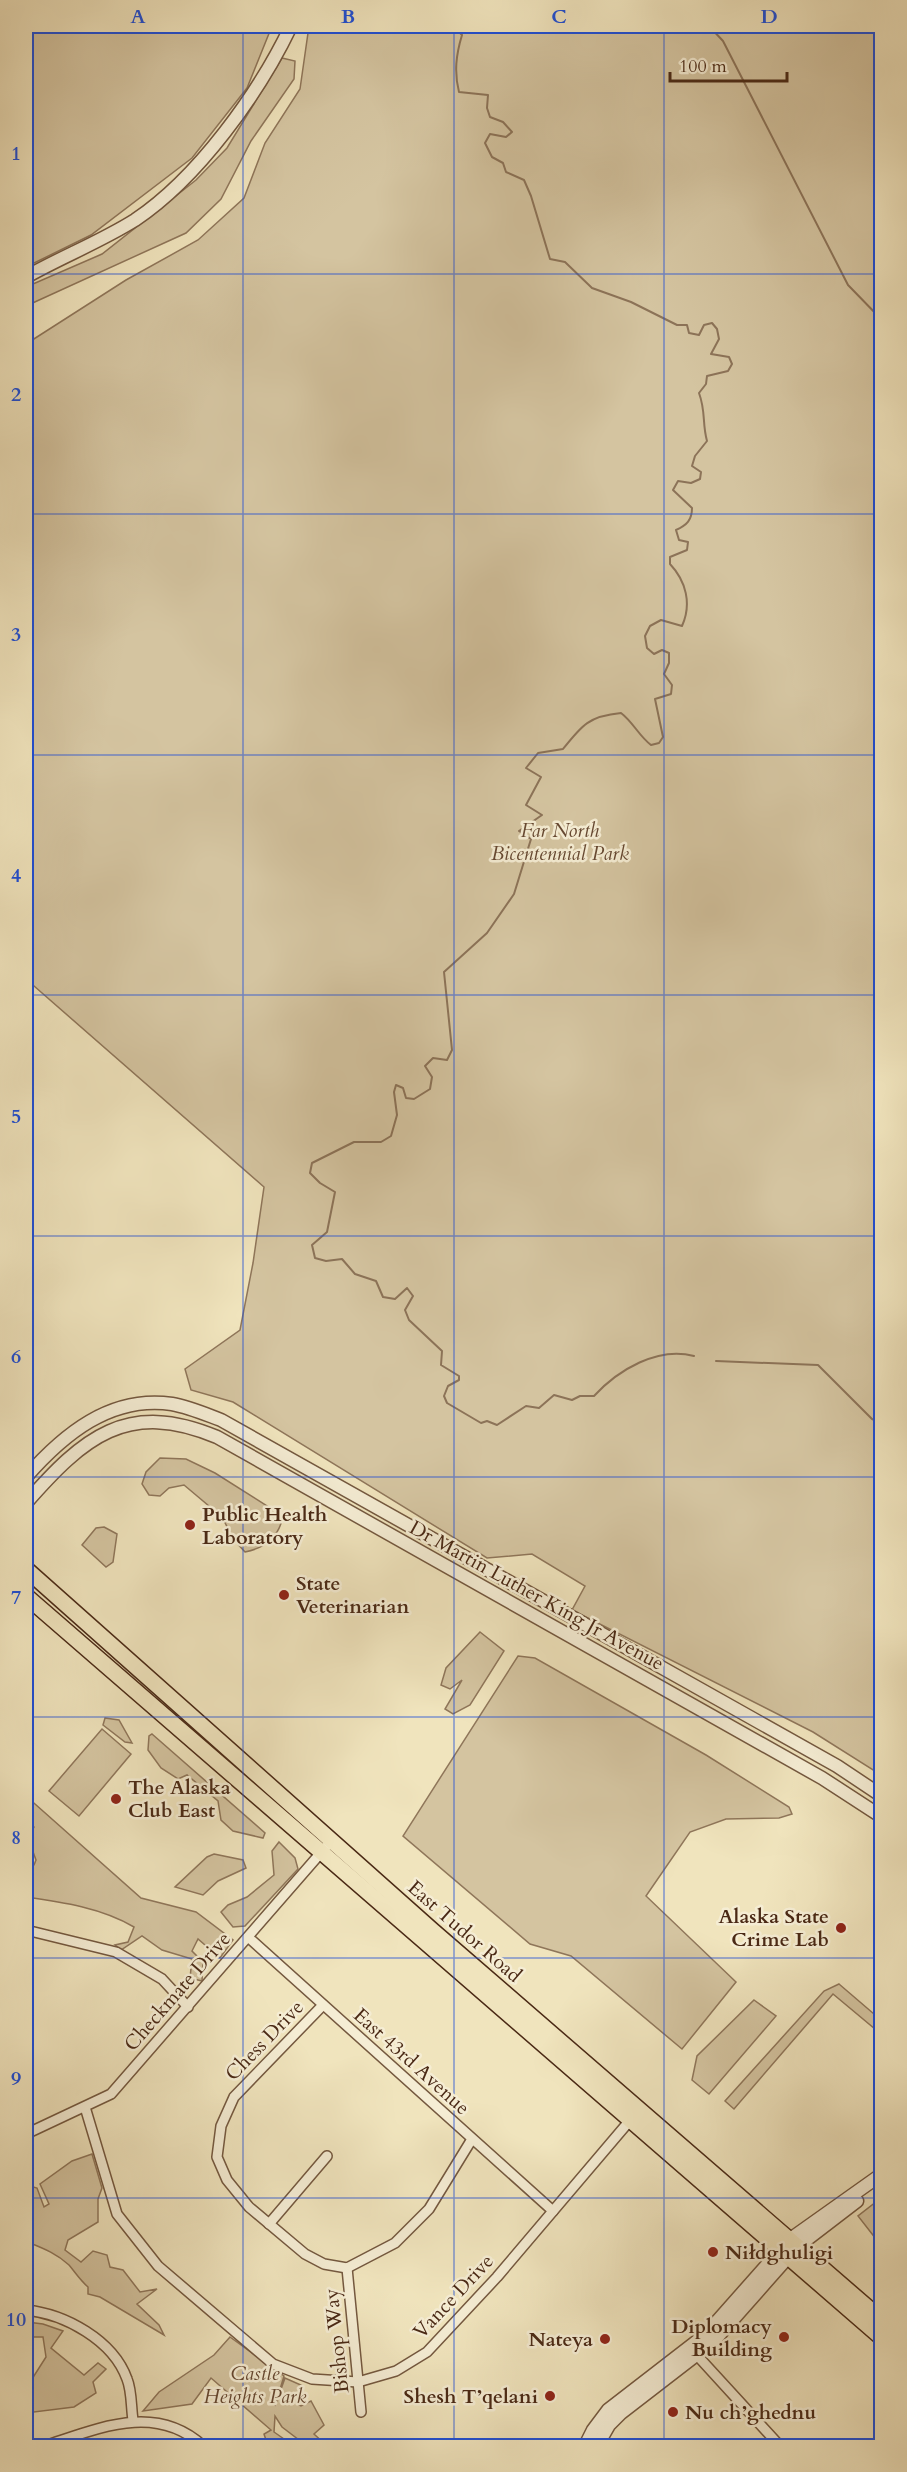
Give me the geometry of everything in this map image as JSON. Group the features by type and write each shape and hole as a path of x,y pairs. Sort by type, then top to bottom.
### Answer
{"main road":[{"name":"East Tudor Road","path":"26,1569 332,1840 634,2116"},
{"name":"East Tudor Road","path":"26,1596 321,1853 788,2248 882,2320"},
{"name":"East Tudor Road","path":"788,2248 882,2338"}],"street":[{"path":"26,277 119,229 162,199 212,150 246,101 291,26"},
{"name":"Dr Martin Luther King Jr Avenue","path":"26,1478 52,1447 79,1426 112,1410 142,1404 171,1404 221,1420 837,1766 882,1796"},
{"name":"Dr Martin Luther King Jr Avenue","path":"26,1503 58,1467 82,1446 104,1432 134,1424 168,1422 193,1427 227,1443 822,1778 882,1817"},
{"name":"Checkmate Drive","path":"26,2134 111,2094 332,1840"},
{"path":"26,1930 116,1952 162,1979 188,2007"},
{"name":"East 43rd Avenue","path":"248,1937 553,2211"},
{"name":"Chess Drive","path":"323,2005 234,2097 221,2126 217,2157 227,2180 249,2207 268,2224 304,2254 324,2264 347,2268"},
{"name":"Vance Drive","path":"85,2107 117,2214 158,2266 273,2364 312,2379 358,2382 396,2371 427,2352 497,2277 634,2116"},
{"path":"347,2268 395,2243 429,2209 472,2139"},
{"path":"268,2224 327,2156"},
{"path":"585,2446 592,2430 608,2410 694,2352 713,2342 788,2248 882,2174"},
{"path":"788,2248 882,2182"},
{"name":"Bishop Way","path":"347,2268 362,2412"},
{"path":"26,2310 54,2314 80,2326 109,2351 127,2379 133,2420"},
{"path":"597,2446 609,2425 625,2409 694,2352"},
{"path":"694,2352 780,2446"},
{"path":"44,2446 133,2420 175,2427 202,2446"}],"green space":[{"path":"26,26 272,26 247,88 192,158 91,235 26,267"},
{"name":"Far North Bicentennial Park","path":"309,26 881,26 881,1775 813,1732 572,1610 585,1586 532,1554 487,1558 233,1402 191,1390 185,1369 240,1330 264,1187 26,979 26,344 126,280 198,240 244,198 265,143 300,89"},
{"path":"282,58 295,61 294,79 251,141 221,199 186,233 26,306 26,287 102,254 196,180 227,148"},
{"path":"160,1458 186,1459 215,1473 283,1516 278,1530 259,1548 245,1552 234,1540 222,1517 184,1485 169,1488 160,1496 149,1495 142,1484 146,1472"},
{"path":"104,1527 117,1534 113,1562 106,1567 82,1545 96,1528"},
{"path":"480,1632 504,1651 470,1705 453,1714 445,1709 462,1680 450,1689 441,1685 446,1668"},
{"path":"518,1656 535,1658 706,1755 789,1807 792,1814 779,1818 726,1819 690,1832 646,1896 736,1982 682,2049 571,1956 530,1944 403,1836"},
{"path":"105,1718 119,1720 132,1743 125,1742 103,1725"},
{"path":"102,1729 131,1754 79,1816 49,1791"},
{"path":"152,1734 265,1833 263,1838 233,1831 221,1820 218,1801 187,1775 178,1779 161,1768 148,1750 149,1736"},
{"path":"26,1796 141,1898 196,1912 233,1940 220,1958 198,1939 192,1951 203,1962 202,1981 190,1978 192,1959 162,1950 142,1936 121,1950 115,1945 128,1942 134,1927 122,1920 82,1907 26,1897 26,1868 34,1865 36,1860 28,1838 34,1827 26,1817"},
{"path":"279,1842 295,1858 298,1869 245,1926 233,1927 221,1912 228,1905 247,1897 274,1875 272,1851"},
{"path":"214,1854 243,1860 246,1868 218,1881 203,1895 175,1887 207,1857"},
{"path":"839,1984 881,2020 881,2034 833,1994 734,2109 725,2101 824,1991"},
{"path":"754,2000 776,2016 709,2094 692,2080 697,2056"},
{"path":"92,2154 102,2188 98,2199 98,2222 68,2240 65,2250 81,2262 93,2251 107,2255 110,2267 123,2270 140,2292 157,2289 137,2304 159,2325 164,2335 100,2297 88,2294 88,2287 69,2265 55,2255 30,2243 26,2250 26,2190 30,2186 37,2188 44,2207 49,2204 40,2184 72,2161"},
{"path":"881,2198 881,2240 876,2239 858,2216"},
{"path":"27,2322 43,2324 63,2331 51,2348 84,2375 98,2363 106,2369 93,2382 96,2393 74,2407 26,2413 26,2380 32,2379 46,2357 43,2337 26,2337"},
{"name":"Castle Heights Park","path":"230,2337 284,2376 275,2406 285,2378 303,2386 299,2405 311,2401 324,2425 314,2434 327,2446 307,2446 282,2427 275,2416 274,2432 294,2446 268,2446 264,2434 271,2430 211,2378 192,2404 143,2411 159,2392 214,2355"}],"waterway":[{"path":"453,26 462,35 456,64 459,92 488,95 487,108 490,117 503,122 512,132 506,137 490,134 485,143 492,157 503,163 506,172 524,180 550,259 565,262 592,288 631,302 677,325 687,325 689,333 699,335 704,325 712,323 717,329 719,339 711,354 729,357 732,364 728,371 707,376 706,384 699,393 707,441 695,456 692,466 701,472 700,479 691,483 678,481 673,490 692,508 688,522 676,530 679,540 688,542 687,550 670,557 670,564 680,578 686,593 685,618 682,626 661,620 650,626 645,636 647,648 654,654 662,650 669,653 669,663 664,674 672,685 671,694 655,699 663,737 659,743 651,745 621,713 610,714 587,723 563,749 538,753 526,768 541,777 526,805 542,815 519,831 531,839 514,894 487,933 444,972 452,1050 447,1060 433,1058 425,1066 432,1077 430,1089 414,1099 406,1098 403,1088 396,1085 394,1092 397,1115 391,1136 381,1142 354,1142 312,1163 310,1173 320,1183 335,1192 327,1232 312,1245 315,1258 326,1261 342,1259 355,1274 376,1281 383,1297 395,1299 407,1288 413,1296 405,1310 409,1320 442,1351 441,1365 459,1376 459,1380 448,1386 444,1396 447,1403 481,1423 487,1421 497,1425 526,1406 539,1408 554,1395 572,1400 580,1396 594,1396 627,1369 653,1357 667,1354 694,1356"},
{"path":"709,26 723,41 848,285 882,320"},
{"path":"716,1361 818,1365 872,1419 882,1423"}],"place":[{"name":"Public Health Laboratory","path":"190,1525"},
{"name":"State Veterinarian","path":"284,1595"},
{"name":"The Alaska Club East","path":"116,1799"},
{"name":"Alaska State Crime Lab","path":"841,1928"},
{"name":"Niłdghuligi","path":"713,2252"},
{"name":"Diplomacy Building","path":"784,2337"},
{"name":"Nateya","path":"605,2339"},
{"name":"Shesh T’qelani","path":"550,2396"},
{"name":"Nu ch’ghednu","path":"673,2412"}]}
